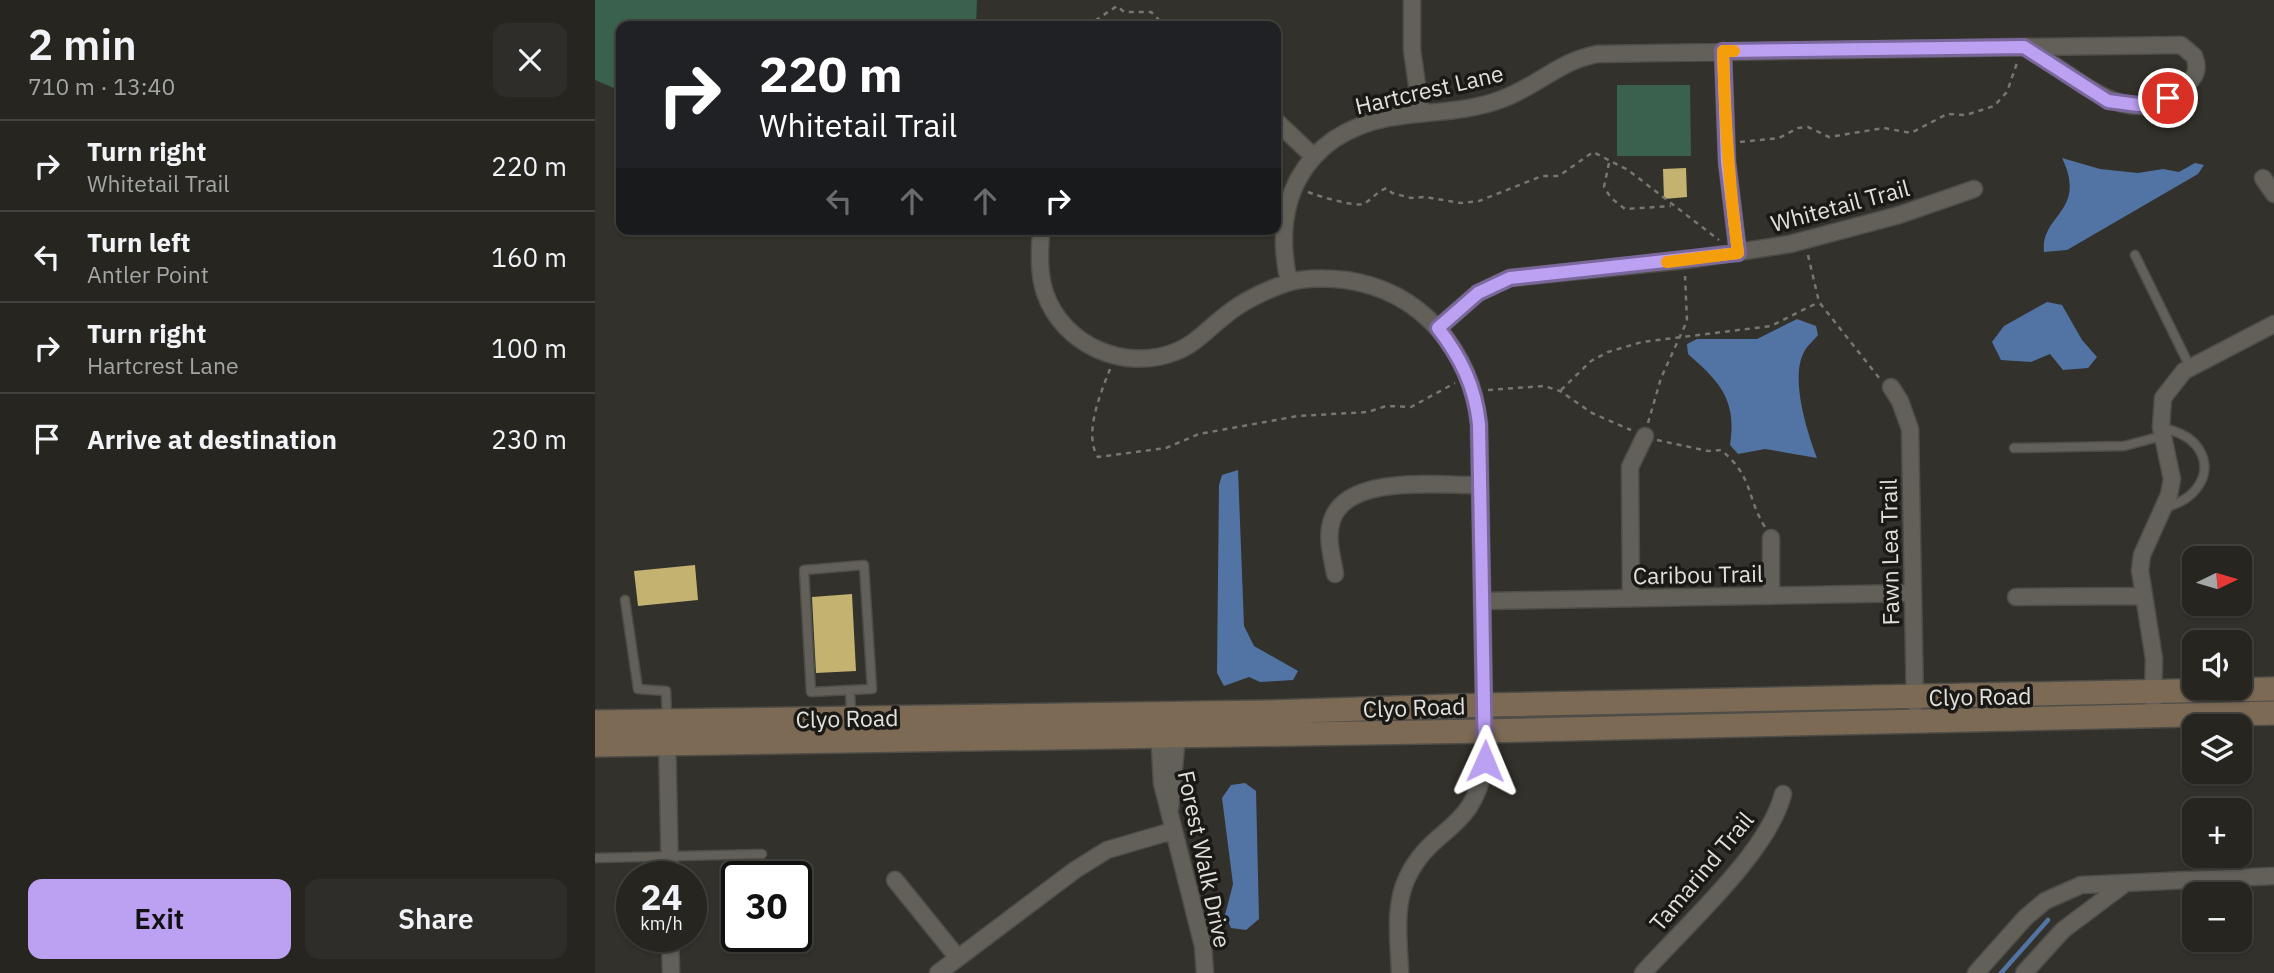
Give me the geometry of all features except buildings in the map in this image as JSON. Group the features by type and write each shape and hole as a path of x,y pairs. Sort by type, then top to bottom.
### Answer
{"street":[{"path":"1412,0 1412,50 1421,113"},
{"name":"Hartcrest Lane","path":"1289,282 1282,252 1286,208 1293,187 1313,156 1366,124 1502,99 1555,68 1582,57 1723,51 2024,47 2181,46 2194,56 2197,70 2194,79 2168,98 2147,104 2123,104 2100,97 2041,55 2024,47"},
{"path":"1723,51 1726,143 1738,253"},
{"path":"1281,126 1313,156"},
{"path":"2263,178 2274,194"},
{"name":"Whitetail Trail","path":"1438,328 1478,293 1510,278 1686,260 1808,240 1899,215 1974,189"},
{"path":"1041,235 1040,276 1049,304 1063,324 1081,341 1115,356 1145,359 1176,352 1191,344 1242,302 1289,282 1333,278 1362,283 1405,300 1438,328 1466,370 1474,391 1479,424 1486,705 1482,779 1475,800 1462,820 1418,860 1403,887 1399,918 1400,973"},
{"path":"2153,704 2154,659 2143,596 2142,555 2169,495 2172,468 2162,431 2167,390 2190,367 2274,324"},
{"name":"Fawn Lea Trail","path":"1891,387 1903,408 1910,429 1916,721"},
{"path":"1631,598 1630,467 1645,436"},
{"path":"1335,573 1330,546 1332,520 1337,510 1353,495 1379,487 1481,485"},
{"path":"1771,596 1772,538"},
{"name":"Caribou Trail","path":"1483,601 1913,593"},
{"path":"2016,597 2143,596"},
{"name":"Clyo Road","path":"595,745 667,733 851,718 1485,731 1916,721 2153,704 2274,689"},
{"name":"Clyo Road","path":"595,722 667,733 1169,724 1486,705 1915,697 2153,704 2274,713"},
{"name":"Forest Walk Drive","path":"1169,724 1162,783 1203,946 1205,973"},
{"path":"667,733 670,861"},
{"name":"Tamarind Trail","path":"1643,973 1758,845 1775,818 1783,793"},
{"path":"938,973 1075,870 1107,850 1173,831"},
{"path":"1976,973 2025,918 2045,901 2081,885 2274,876"},
{"path":"895,880 958,958"},
{"path":"2024,973 2063,930 2123,885"},
{"path":"670,952 671,973"}],"lane":[{"path":"2136,255 2190,367"},
{"path":"2014,448 2125,446 2162,431 2187,437 2200,452 2204,463 2201,482 2185,502 2164,508"},
{"path":"864,565 872,689 851,690 811,692 804,570 864,565"},
{"path":"625,600 638,689 666,691 667,733"},
{"path":"851,690 851,718"},
{"path":"595,858 762,854"}],"path":[{"path":"1094,21 1117,6 1124,12 1151,12 1160,21"},
{"path":"1726,143 1779,138 1798,128 1808,127 1829,136 1884,128 1911,133 1947,114 1966,115 1994,106 2007,92 2024,47"},
{"path":"1308,192 1339,199 1354,206 1365,204 1380,190 1387,188 1392,193 1411,198 1425,197 1461,203 1479,201 1542,176 1559,176 1593,152 1608,163 1628,170 1671,206 1738,253"},
{"path":"1608,163 1604,187 1611,198 1625,209 1671,206"},
{"path":"1808,240 1808,257 1819,302 1873,373 1891,387"},
{"path":"1645,436 1661,378 1687,321 1686,260"},
{"path":"1560,391 1591,361 1608,352 1642,342 1771,326 1819,302"},
{"path":"1115,356 1093,429 1092,449 1098,457 1166,447 1199,434 1298,416 1368,412 1386,406 1411,407 1452,386 1466,370"},
{"path":"1474,391 1544,386 1560,391 1592,413 1645,436 1668,444 1709,451 1721,450 1736,462 1752,492 1754,511 1772,538"}],"green space":[{"path":"595,0 977,0 976,21 616,21 616,89 595,80"},
{"path":"1617,85 1690,85 1691,156 1617,156"}],"water":[{"path":"2062,158 2100,169 2138,173 2163,169 2179,172 2195,163 2204,165 2198,174 2067,250 2044,252 2049,229 2067,201 2070,190 2069,176"},
{"path":"2047,302 2062,305 2082,340 2097,357 2088,368 2063,370 2050,354 2031,362 2001,360 1992,342 2004,326"},
{"path":"1797,319 1816,326 1818,335 1804,352 1799,376 1801,405 1817,458 1765,449 1738,454 1730,445 1731,416 1724,393 1688,354 1687,344 1697,339 1757,339"},
{"path":"1238,470 1244,626 1254,646 1298,671 1293,680 1260,682 1249,677 1224,686 1217,673 1219,485 1222,475"},
{"path":"1245,783 1256,791 1259,919 1246,930 1231,928 1225,915 1233,884 1222,798 1231,785"}],"waterway":[{"path":"2001,973 2048,920"}],"slow traffic":[{"path":"1667,262 1738,253 1727,162 1724,107 1723,51 1734,51"}],"route":[{"path":"1485,761 1486,705 1477,405 1466,370 1455,349 1438,328 1478,293 1510,278 1738,253 1727,162 1723,51 2024,47 2041,55 2108,101 2138,105 2168,98"}]}
